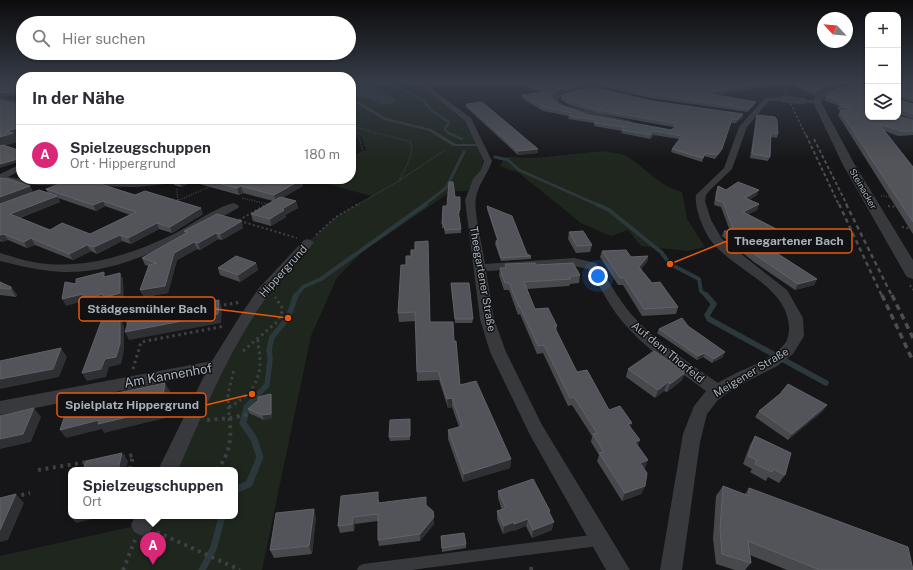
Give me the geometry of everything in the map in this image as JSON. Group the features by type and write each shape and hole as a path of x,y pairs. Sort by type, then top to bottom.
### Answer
{"street":[{"name":"Theegartener Straße","path":"455,110 468,120 488,161 485,170 478,179 470,200 487,319 498,352 536,430 619,570"},
{"path":"576,110 637,125"},
{"name":"Meigener Straße","path":"671,570 694,429 700,410 716,390 788,352 797,336 798,328 793,310 782,293 717,241 706,220 700,201 701,195 707,188 728,169 747,115 753,110"},
{"name":"Steinacker","path":"821,110 853,172 913,274"},
{"path":"0,178 16,170"},
{"path":"0,178 16,179"},
{"path":"0,257 31,266 54,269 82,268 107,263 136,255 162,244 234,206"},
{"name":"Hippergrund","path":"169,467 191,421 243,322 258,298 308,242"},
{"name":"Auf dem Thorfeld","path":"479,268 574,262 592,266 613,299 635,327 667,354 716,390"},
{"name":"Am Kannenhof","path":"0,408 219,366"}],"lane":[{"path":"370,110 385,119 430,130 455,144 480,145"},
{"path":"363,570 600,540"}],"path":[{"path":"356,127 411,142 412,146 406,168 399,182"},
{"path":"356,136 359,137 363,151 356,156"},
{"path":"238,221 308,242 336,217 399,182 455,144"},
{"path":"179,210 177,201 180,184"},
{"path":"177,201 215,184"},
{"path":"880,200 877,195 899,198"},
{"path":"883,205 906,208"},
{"path":"240,355 278,321 282,314 283,309 276,301 274,293"},
{"path":"212,307 258,298"},
{"path":"118,325 134,322"},
{"path":"131,373 141,342 243,322"},
{"path":"229,407 248,394 258,383 260,360 257,348 258,339"},
{"path":"219,467 231,447 231,418 228,395 235,365"},
{"path":"191,421 231,418 254,412"},
{"path":"117,458 133,455 131,467"},
{"path":"38,470 94,461"},
{"path":"7,498 30,493"},
{"path":"123,570 144,521 240,570"}],"shaded area":[{"path":"356,110 452,110 466,124 476,140 483,159 482,169 467,191 452,191 362,252 337,278 311,336 262,570 0,570 0,556 135,526 143,519 238,519 238,467 170,467 243,322 308,242 336,217 371,196 328,184 356,184 356,157 366,150 361,136 356,134"},
{"path":"604,151 626,156 667,186 682,192 687,219 705,247 688,251 641,246 628,230 611,236 581,223 519,173 500,166 505,157 534,158"}],"building":[{"path":"0,110 16,110 16,128 7,131 13,133 0,137"},
{"path":"472,110 491,110 538,149 518,151"},
{"path":"556,110 573,110 589,115 671,130 676,127 674,123 597,110 712,110 743,114 737,120 732,119 722,149 717,155 705,153 703,158 672,149 682,136 654,131 651,135 622,130 624,127 594,123 597,120 569,116 572,113"},
{"path":"865,110 865,120 901,120 901,117 913,120 913,131 901,131 879,124 913,167 913,222 840,111"},
{"path":"902,110 913,110 913,114"},
{"path":"757,115 775,117 777,120 778,134 771,133 770,157 752,154"},
{"path":"3,145 16,149 16,159 0,164 0,146"},
{"path":"0,178 16,181 16,184 30,186 0,197"},
{"path":"449,182 453,182 455,197 460,197 460,210 458,210 461,229 445,230 444,224 442,224 443,206 447,206"},
{"path":"738,182 759,190 745,198 759,204 743,212 788,235 768,241 783,247 775,252 817,279 798,284 724,231 734,231 723,202 716,200 718,186 726,190"},
{"path":"60,184 100,184 135,195 145,191 201,208 170,227 157,223 128,238 120,235 94,247 87,245 69,254 31,238 24,242 4,234 0,235 0,204 39,190 57,196 10,214 50,230 62,223 90,234 136,212 103,201 93,205 46,189"},
{"path":"221,184 294,184 274,195 241,186 237,188"},
{"path":"280,197 296,201 282,209 284,210 270,219 251,214"},
{"path":"487,206 512,216 527,254 531,256 501,258 496,241 498,240"},
{"path":"217,214 242,221 220,234 216,233 198,243 194,242 174,253 165,286 140,290 149,265 157,263 142,258 188,232 184,231"},
{"path":"583,231 592,245 577,246 569,232"},
{"path":"428,241 430,322 453,322 460,385 476,381 511,459 464,474 448,430 462,426 452,398 447,399 438,371 417,372 415,312 398,313 401,265 406,265 406,256 411,256 411,250 415,250 415,242"},
{"path":"626,250 631,257 648,256 639,267 652,283 660,282 678,307 644,309 624,278 620,278 602,251"},
{"path":"236,256 256,263 238,275 218,268"},
{"path":"535,263 536,265 573,263 580,275 569,277 571,279 524,282 535,309 548,308 557,326 554,326 577,372 587,370 609,410 620,406 632,423 628,424 640,440 635,442 648,460 640,463 647,473 645,486 625,493 599,453 604,452 593,434 597,433 574,397 570,398 544,345 538,346 509,283 505,283 500,268 506,268 505,264"},
{"path":"104,272 104,277 120,273 120,293 103,298 103,294 83,299 83,294 62,299 65,282 76,284 76,279"},
{"path":"0,282 11,287 11,289 0,288"},
{"path":"451,283 469,283 473,319 455,319"},
{"path":"219,300 218,314 125,332 130,316"},
{"path":"682,318 688,326 725,352 714,359 705,353 698,356 659,329"},
{"path":"120,319 120,344 116,357 105,359 101,369 82,373 101,322"},
{"path":"61,348 53,369 0,379 0,361"},
{"path":"654,351 686,372 670,384 668,382 658,390 628,369"},
{"path":"165,383 161,409 98,424 99,420 60,430 69,403"},
{"path":"788,384 827,405 792,434 759,411 780,394"},
{"path":"271,394 271,414 262,415 248,409 258,400 258,397"},
{"path":"34,408 23,434 0,439 0,416"},
{"path":"410,419 410,436 389,437 390,420"},
{"path":"755,436 791,453 785,475 773,469 772,472 755,464 757,460 748,456"},
{"path":"122,453 119,467 84,467 86,461"},
{"path":"533,479 550,511 549,512 554,522 533,530 528,519 504,526 497,511 506,508 498,491"},
{"path":"723,486 749,496 749,488 908,547 913,570 820,570 748,541 751,563 722,554 720,529"},
{"path":"378,492 378,503 426,497 426,505 433,511 434,517 420,534 378,540 378,514 353,517 353,524 338,526 341,496"},
{"path":"16,494 0,530 0,498"},
{"path":"314,509 309,546 270,550 276,513"},
{"path":"464,533 466,544 442,548 441,536"}],"waterway":[{"path":"431,110 449,122 445,129 448,133 455,136"},
{"path":"453,135 462,139"},
{"path":"424,205 446,188 464,152"},
{"path":"495,157 508,160 519,170 598,205"},
{"path":"296,296 303,287 321,279 426,204"},
{"path":"596,204 609,210 661,252 670,264 699,279 701,291 707,296"},
{"path":"245,415 246,407 267,385 270,359 269,349 272,337 288,318 296,295"},
{"path":"707,296 714,304 707,315 709,319 826,383"},
{"path":"238,489 249,484 260,457 254,439 243,423 245,414"},
{"path":"202,570 214,547 221,519"}],"railway":[{"path":"794,110 806,136"},
{"path":"806,135 839,205"},
{"path":"814,139 847,205"},
{"path":"839,204 882,296"},
{"path":"846,204 892,296"},
{"path":"882,295 913,361"},
{"path":"892,295 913,338"}],"place":[{"name":"Theegartener Bach","path":"670,264"},
{"name":"Städgesmühler Bach","path":"288,318"},
{"name":"Spielplatz Hippergrund","path":"252,394"},
{"name":"Spielzeugschuppen","path":"153,565"}]}
